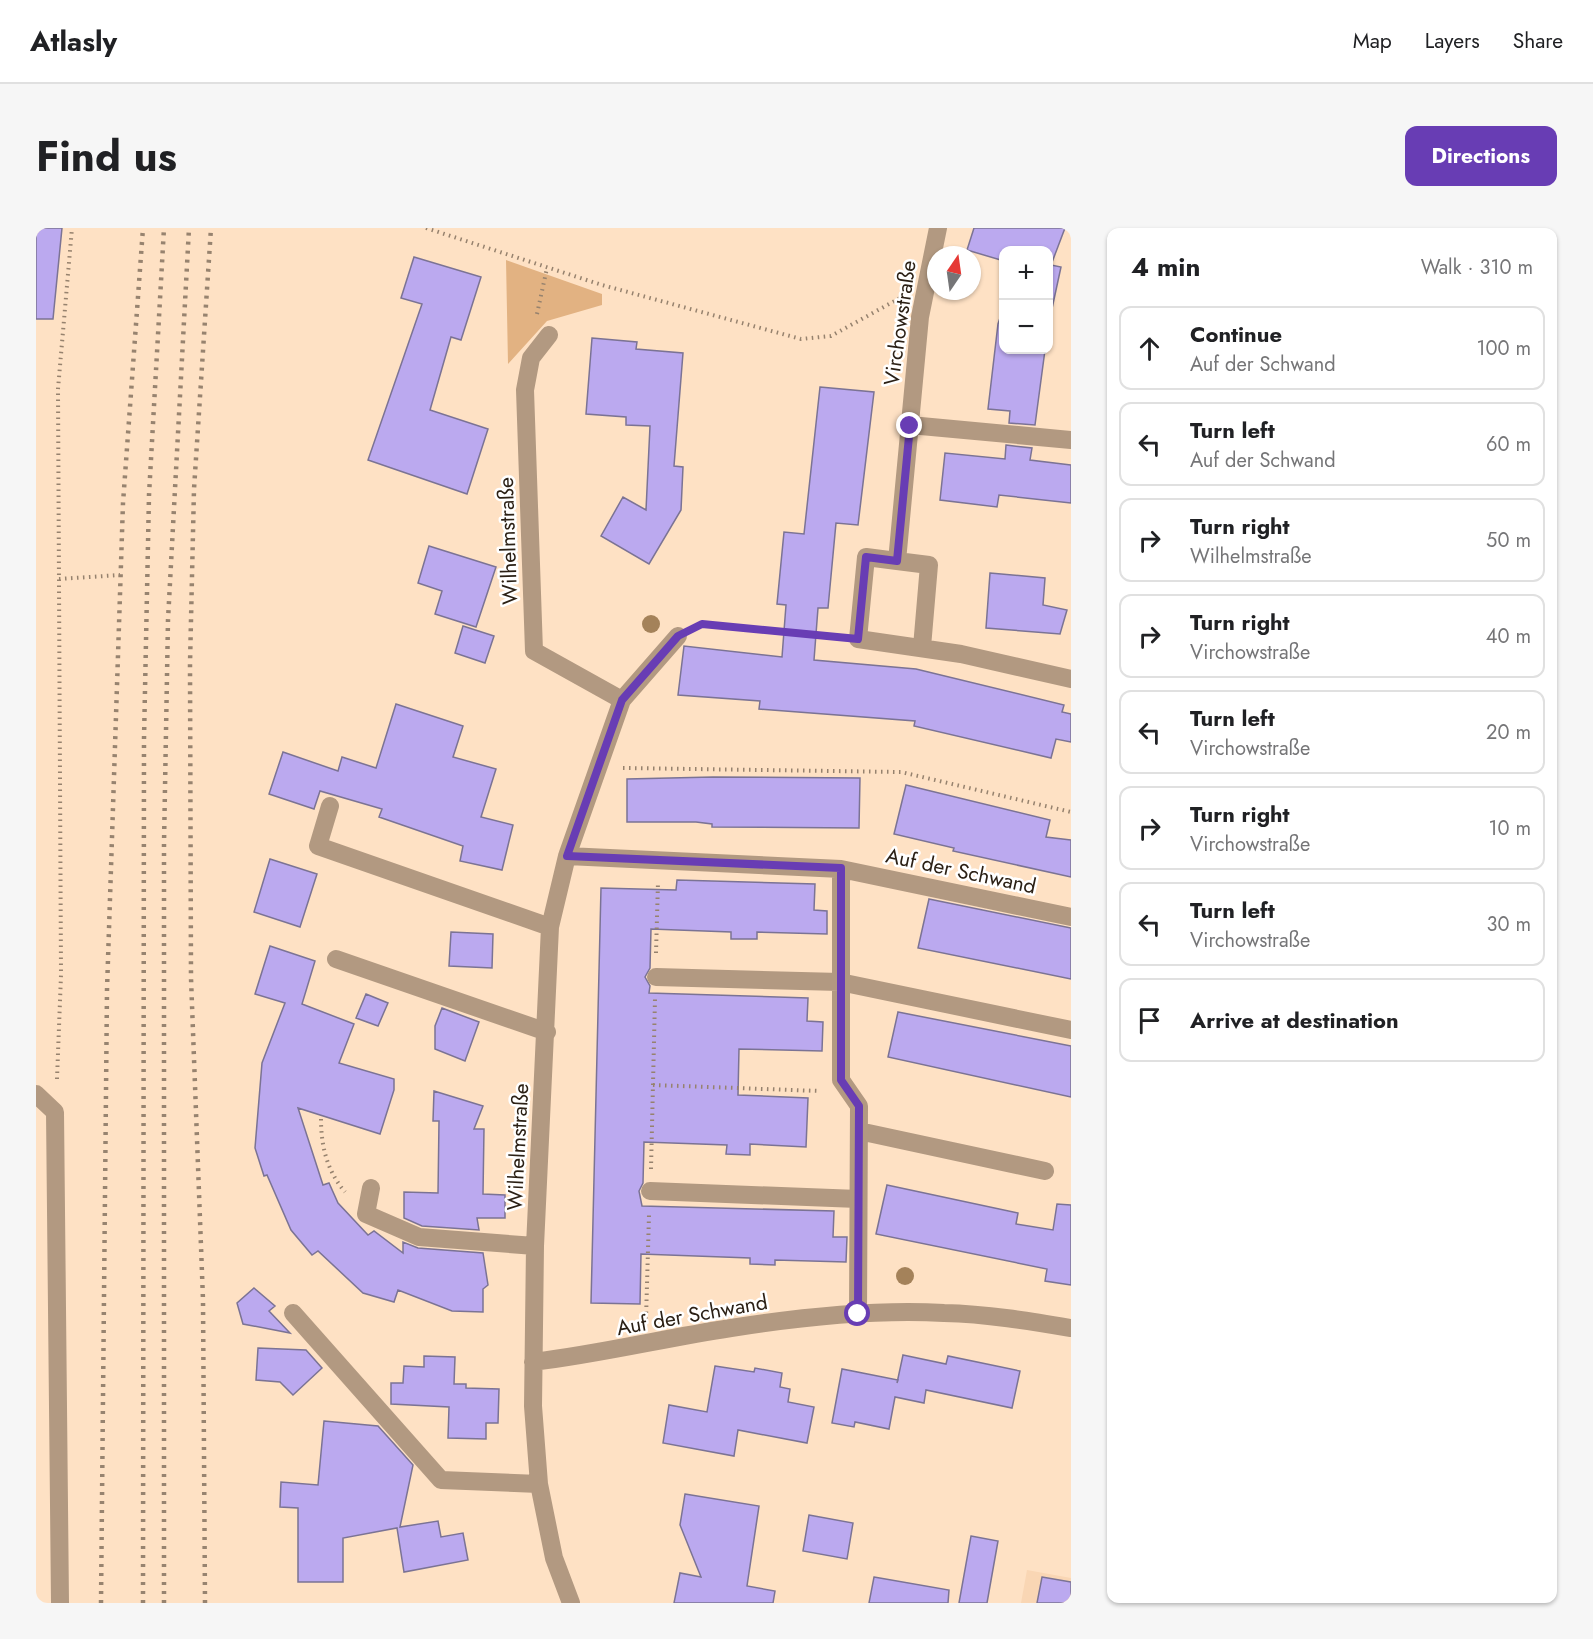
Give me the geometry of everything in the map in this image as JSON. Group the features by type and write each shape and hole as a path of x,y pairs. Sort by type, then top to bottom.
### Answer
{"street":[{"name":"Virchowstraße","path":"934,246 938,228"},
{"name":"Virchowstraße","path":"897,561 920,317 927,283"},
{"name":"Wilhelmstraße","path":"549,335 531,358 525,390 534,651 622,700"},
{"path":"910,426 1071,440"},
{"path":"922,647 929,564 866,557 858,639 922,647 1071,679"},
{"name":"Wilhelmstraße","path":"570,1603 555,1558 539,1484 533,1362 535,1246 547,1032 550,927 567,856 622,700 678,636"},
{"path":"330,806 318,846 550,927"},
{"name":"Auf der Schwand","path":"567,856 841,868 1071,917"},
{"path":"841,868 841,1080 859,1106 858,1314"},
{"path":"336,959 547,1032"},
{"path":"656,977 840,982 1071,1030"},
{"path":"36,1094 55,1113 60,1603"},
{"path":"859,1131 1045,1171"},
{"path":"371,1188 366,1214 419,1237 535,1246"},
{"path":"650,1191 858,1199"},
{"name":"Auf der Schwand","path":"533,1362 645,1345 731,1328 858,1314 944,1312 1071,1328"},
{"path":"293,1313 441,1479 539,1484"}],"path":[{"path":"55,1113 61,975 58,389 72,228"},
{"path":"426,228 546,268 801,339 831,336 927,283"},
{"path":"546,268 535,322 549,335"},
{"path":"59,579 120,575"},
{"path":"678,636 702,624 858,639"},
{"path":"597,767 901,772 1071,812"},
{"path":"645,1345 658,861"},
{"path":"653,1085 850,1093"},
{"path":"321,1119 321,1141 328,1163 339,1184 366,1214"}],"shaded area":[{"path":"506,260 602,294 602,305 547,321 508,364"},
{"path":"1027,1570 1071,1578 1071,1603 1021,1603"}],"building":[{"path":"36,228 62,228 53,319 36,319"},
{"path":"974,228 1065,228 1053,260 1053,246 999,246 999,260 981,254 981,246 968,246"},
{"path":"414,257 481,277 461,340 451,337 430,410 488,429 467,494 368,460 422,304 401,298"},
{"path":"1053,265 1061,267 1053,304"},
{"path":"999,321 999,354 1044,354 1035,425 1009,423 1010,411 988,409"},
{"path":"592,338 637,342 636,349 683,353 674,466 683,467 681,510 649,564 601,536 623,497 646,510 650,426 626,425 626,417 586,414"},
{"path":"820,387 874,392 858,525 836,523 828,608 818,608 814,660 916,669 1064,705 1062,712 1071,714 1071,742 1056,739 1051,758 914,726 915,721 759,709 760,701 678,695 684,646 782,657 786,605 777,604 784,532 804,534"},
{"path":"1006,445 1032,448 1030,460 1071,465 1071,503 999,495 997,507 940,500 945,453 1005,459"},
{"path":"429,546 496,567 476,627 435,614 442,591 418,583"},
{"path":"990,573 1045,578 1043,605 1067,610 1060,634 986,628"},
{"path":"463,626 494,636 485,663 455,653"},
{"path":"396,704 463,726 453,757 496,769 481,817 513,825 502,870 460,861 463,846 379,817 382,809 320,791 314,809 269,794 283,752 338,771 342,757 376,768"},
{"path":"860,778 859,828 712,827 712,824 696,822 627,822 627,779"},
{"path":"906,785 1050,820 1046,837 1071,840 1071,877 953,851 954,848 894,834"},
{"path":"270,859 317,874 300,927 254,912"},
{"path":"677,880 815,884 814,910 827,911 827,934 757,932 757,939 731,939 731,932 651,929 650,968 645,977 650,986 649,993 808,998 807,1021 823,1022 822,1051 739,1049 738,1095 808,1098 806,1147 750,1144 750,1155 726,1154 727,1145 644,1142 643,1183 639,1191 642,1206 834,1211 833,1237 847,1237 846,1262 775,1260 775,1265 750,1264 750,1258 641,1254 640,1304 591,1303 601,888 676,890"},
{"path":"929,899 1071,928 1071,979 918,948"},
{"path":"451,932 493,934 492,968 449,966"},
{"path":"270,946 315,961 302,1004 354,1024 339,1063 394,1079 394,1090 380,1134 298,1108 323,1185 329,1183 338,1203 368,1235 374,1231 403,1253 403,1242 418,1248 483,1253 488,1285 483,1289 483,1312 452,1311 398,1290 394,1302 363,1293 318,1251 312,1255 291,1230 267,1175 264,1176 255,1148 262,1063 285,1003 255,994"},
{"path":"366,994 388,1003 378,1026 356,1018"},
{"path":"442,1008 479,1022 465,1061 435,1049 435,1026"},
{"path":"898,1012 1071,1046 1071,1097 888,1057"},
{"path":"434,1091 483,1106 474,1129 484,1129 483,1194 505,1195 505,1218 477,1218 479,1230 422,1226 404,1218 404,1192 438,1193 439,1121 433,1121"},
{"path":"887,1185 1018,1213 1016,1224 1053,1230 1057,1204 1071,1205 1071,1285 1045,1281 1047,1269 876,1234"},
{"path":"254,1288 275,1306 269,1311 290,1333 243,1324 237,1303"},
{"path":"258,1348 306,1350 322,1368 293,1395 280,1382 256,1380"},
{"path":"903,1355 946,1364 948,1356 1020,1371 1012,1408 926,1390 924,1403 895,1397 889,1429 855,1422 854,1427 832,1423 842,1369 898,1380"},
{"path":"424,1356 455,1357 454,1384 466,1384 466,1388 499,1389 498,1423 486,1423 486,1439 448,1438 449,1407 391,1404 391,1383 403,1383 404,1366 424,1367"},
{"path":"715,1366 754,1372 755,1368 782,1373 780,1387 790,1389 788,1402 814,1407 807,1443 738,1430 734,1456 663,1443 669,1405 707,1412"},
{"path":"324,1421 378,1426 413,1465 400,1527 438,1521 441,1537 463,1533 468,1560 404,1572 397,1528 343,1538 343,1582 298,1582 298,1508 280,1507 281,1482 318,1485"},
{"path":"685,1494 759,1506 747,1586 775,1591 773,1603 674,1603 680,1573 701,1577 680,1525"},
{"path":"809,1515 853,1523 847,1559 803,1551"},
{"path":"971,1536 998,1541 987,1603 959,1603"},
{"path":"874,1577 949,1590 948,1603 869,1603"},
{"path":"1042,1577 1071,1582 1071,1603 1037,1603"}],"railway":[{"path":"101,1603 107,990 123,503 143,228"},
{"path":"143,1603 144,739 149,495 164,228"},
{"path":"164,1603 164,844 168,620 189,228"},
{"path":"205,1603 203,1300 191,978 190,664 194,489 211,228"}],"route":[{"path":"858,1314 859,1106 841,1080 841,868 567,856 622,700 678,636 702,624 858,639 866,557 897,561 910,426"}]}
